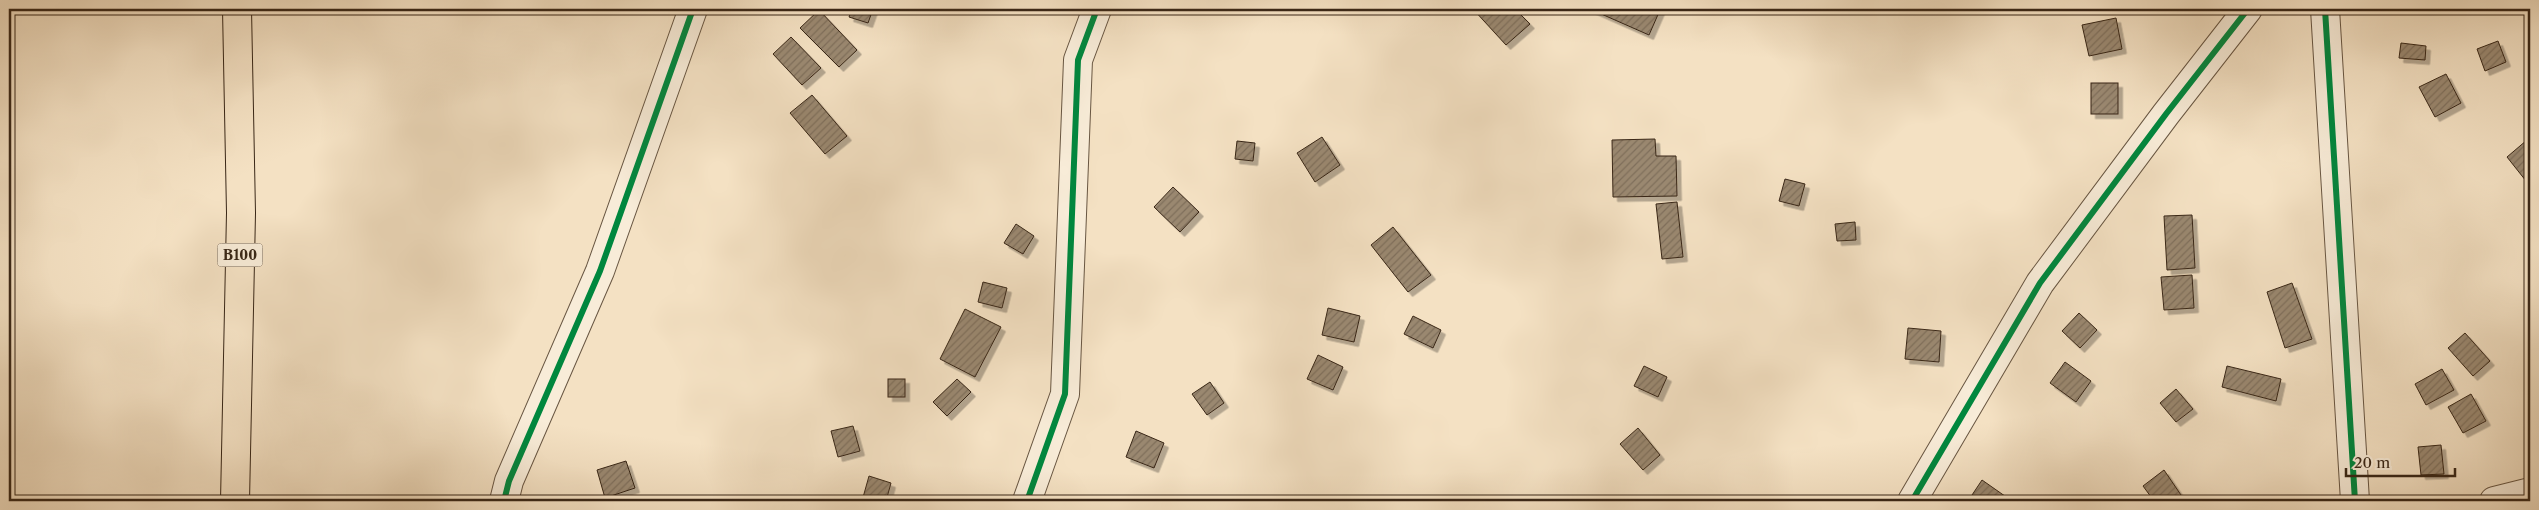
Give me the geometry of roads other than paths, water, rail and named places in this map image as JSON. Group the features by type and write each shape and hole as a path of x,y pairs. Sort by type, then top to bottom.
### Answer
{"highway":[{"name":"B100","path":"235,501 241,213 237,9"}],"street":[{"path":"504,501 510,480 600,271 693,9"},
{"path":"1027,501 1065,394 1078,60 1097,9"},
{"path":"1912,501 2040,283 2166,114 2248,9"},
{"path":"2325,9 2355,501"},
{"path":"2494,501 2530,492"}]}
